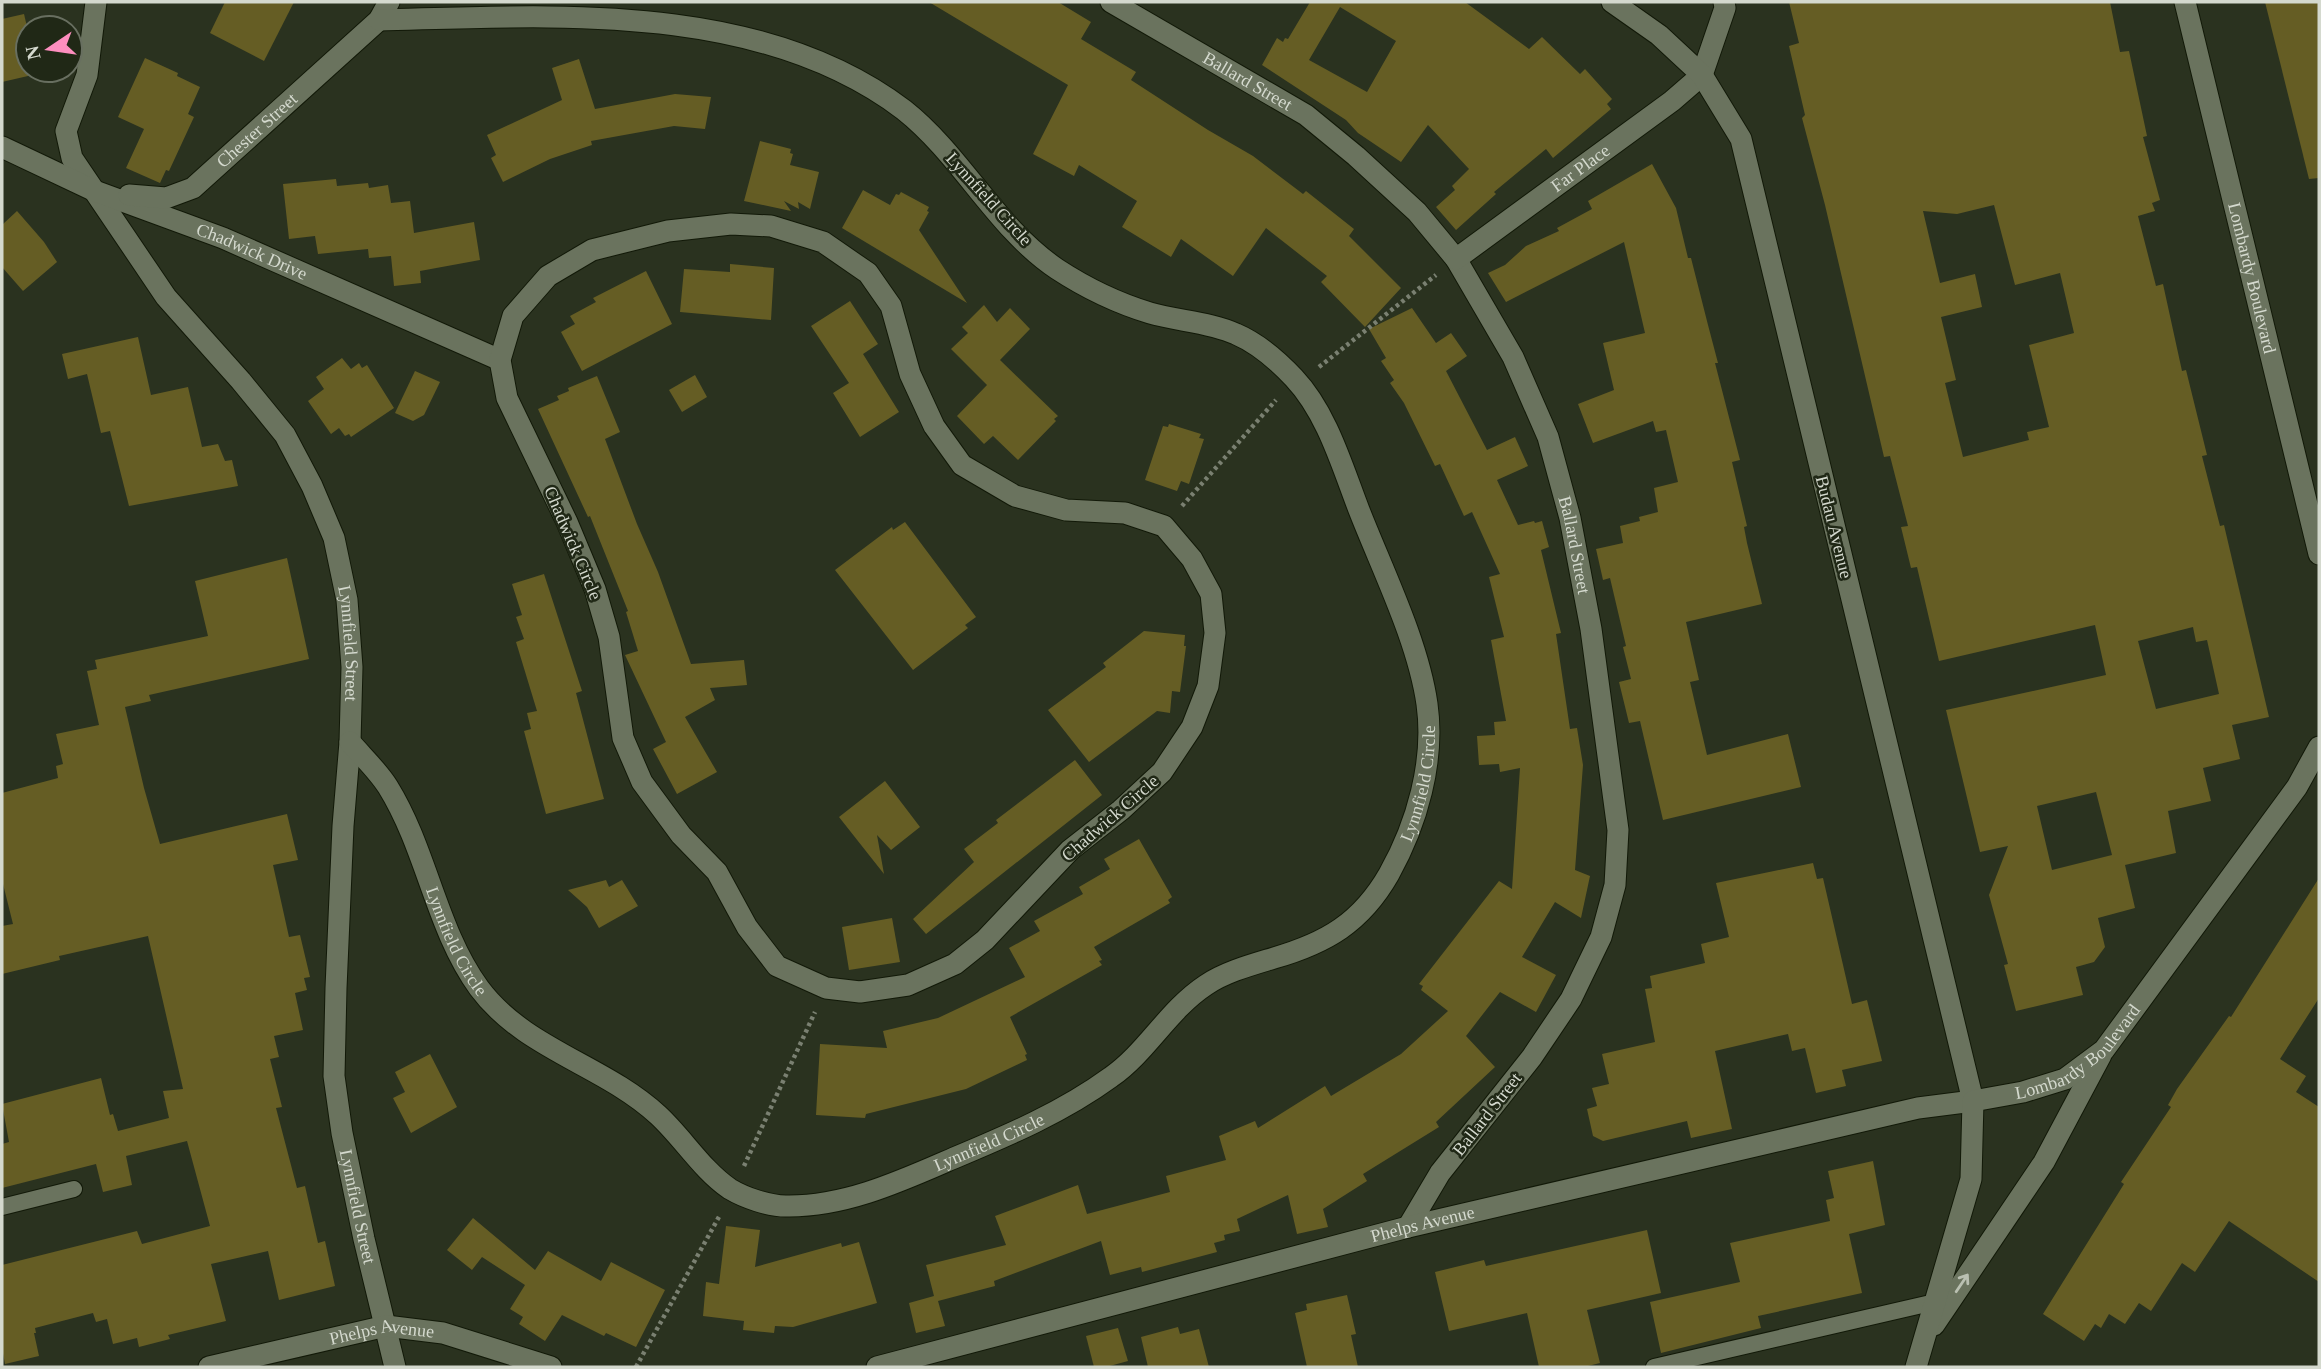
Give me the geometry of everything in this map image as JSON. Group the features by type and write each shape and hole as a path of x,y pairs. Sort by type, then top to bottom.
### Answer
{"street":[{"name":"Lynnfield Street","path":"96,2 87,75 66,131 72,158 166,297 285,435 312,486 334,538 347,600 352,667 334,1076 342,1133 363,1239 395,1367"},
{"name":"Chester Street","path":"95,191 166,198 192,188 379,20 389,2"},
{"name":"Ballard Street","path":"1111,2 1306,114 1417,212 1456,259 1513,357 1548,437 1570,518 1591,629 1618,830 1615,885 1601,937 1571,999 1532,1057 1440,1173 1408,1227"},
{"name":"Budau Avenue","path":"1612,2 1659,35 1702,75 1741,139 1973,1101"},
{"path":"1702,75 1726,8 1724,2"},
{"name":"Lombardy Boulevard","path":"2185,2 2319,554"},
{"name":"Lynnfield Circle","path":"350,742 387,785 422,858 457,952 482,992 518,1028 605,1077 656,1112 733,1191 777,1207 826,1203 884,1188 1052,1115 1119,1073 1174,1010 1211,981 1332,936 1362,910 1387,878 1412,826 1422,788 1428,744 1428,708 1416,656 1327,428 1300,383 1268,354 1234,333 1149,313 1108,299 1053,267 1016,233 954,159 908,113 862,80 773,41 702,25 620,18 379,20"},
{"name":"Far Place","path":"1456,259 1672,101 1702,75"},
{"name":"Chadwick Drive","path":"2,147 95,191 223,238 500,360"},
{"name":"Chadwick Circle","path":"731,224 771,226 823,242 868,273 891,306 910,374 934,426 962,465 1015,496 1066,510 1125,513 1164,526 1192,558 1211,594 1215,634 1208,686 1192,727 1162,772 1121,810 1070,850 985,940 955,964 908,985 860,992 826,988 776,965 747,927 717,872 681,835 642,782 623,738 609,637 596,589 507,398 500,360 513,316 548,276 592,250 668,231 731,224"},
{"name":"Lombardy Boulevard","path":"1973,1101 2023,1092 2065,1079 2104,1050 2297,787 2319,747"},
{"path":"1924,1340 2044,1162 2104,1050"},
{"path":"1916,1367 1971,1179 1973,1101"},
{"name":"Phelps Avenue","path":"877,1367 1408,1227 1918,1108 1973,1101"},
{"name":"Phelps Avenue","path":"209,1367 386,1326 443,1333 551,1367"}],"lane":[{"path":"2,1207 74,1189"},
{"path":"1654,1367 1934,1301"}],"building":[{"path":"225,2 294,2 264,61 210,33"},
{"path":"929,2 1058,2 1091,22 1081,39 1136,72 1131,80 1253,156 1303,194 1306,191 1354,229 1349,236 1401,288 1365,327 1321,282 1327,276 1266,228 1233,276 1181,239 1171,257 1122,227 1137,201 1079,165 1074,176 1033,154 1068,85"},
{"path":"1310,2 1465,2 1529,49 1542,37 1580,74 1585,69 1612,99 1607,104 1611,109 1553,158 1546,149 1494,192 1496,194 1456,230 1436,207 1455,190 1452,186 1469,169 1428,125 1401,162 1358,133 1346,120 1262,65 1277,38 1283,42 1285,38 1288,39","holes":["1340,7 1396,41 1367,92 1309,60"]},
{"path":"1789,2 2110,2 2120,52 2129,51 2147,136 2143,137 2160,200 2152,203 2155,211 2138,216 2156,286 2163,284 2182,371 2186,370 2207,455 2202,456 2220,526 2224,525 2269,717 2232,725 2240,759 2203,768 2211,801 2168,811 2176,853 2125,865 2135,908 2098,918 2105,947 2094,962 2076,967 2083,995 2016,1011 2004,965 2008,964 1989,895 2008,846 1980,852 1946,710 2106,675 2095,625 1939,661 1917,567 1911,568 1901,527 1908,526 1890,456 1884,457 1802,118 1805,115 1789,46 1799,43","holes":["1994,205 2015,285 2060,273 2074,333 2029,345 2049,427 2027,432 2029,440 1963,457 1945,383 1956,380 1941,317 1982,307 1975,274 1940,283 1923,211 1957,214","2193,627 2196,642 2207,640 2219,694 2156,709 2138,641","2096,792 2112,855 2052,870 2037,806"]},
{"path":"2265,2 2319,2 2319,178 2309,179"},
{"path":"14,16 14,79 2,82 2,19"},
{"path":"145,58 178,73 177,76 200,87 188,114 194,117 169,171 166,170 160,183 126,168 144,129 118,117"},
{"path":"579,59 595,109 675,94 711,97 705,129 674,126 591,141 592,145 550,159 503,182 491,158 496,155 487,135 562,100 552,68"},
{"path":"760,141 791,149 790,153 793,154 790,165 819,172 810,209 798,202 799,209 784,201 791,211 744,201"},
{"path":"1652,164 1676,208 1718,363 1715,363 1740,460 1732,462 1762,604 1686,622 1699,680 1690,682 1707,755 1788,734 1801,787 1663,820 1640,721 1629,723 1619,682 1631,679 1623,647 1626,646 1610,578 1603,580 1596,549 1623,543 1620,526 1640,521 1639,517 1658,512 1654,488 1678,482 1666,430 1656,432 1653,421 1593,443 1578,404 1614,390 1603,343 1645,333 1624,242 1506,302 1488,273 1505,265 1526,246 1559,231 1557,228 1592,209 1588,201"},
{"path":"336,179 337,186 368,183 369,188 388,185 391,203 410,201 414,233 474,222 480,260 420,271 421,283 394,286 391,256 369,258 368,249 318,254 315,236 289,239 283,184"},
{"path":"863,190 890,205 896,194 901,192 929,207 919,230 967,303 842,228"},
{"path":"17,211 44,242 57,262 23,291 2,267 2,225"},
{"path":"730,264 774,268 771,320 680,312 684,269 730,272"},
{"path":"646,271 672,324 582,371 561,332 575,324 570,316 596,302 593,298"},
{"path":"850,301 878,344 863,354 899,412 860,437 833,393 849,383 811,326"},
{"path":"984,305 997,322 1010,308 1030,329 1000,360 1058,416 1018,460 993,436 984,444 957,416 987,385 951,349 968,333 962,327"},
{"path":"1412,308 1436,343 1451,333 1467,356 1446,371 1487,450 1515,437 1528,466 1497,480 1518,525 1542,521 1549,547 1541,550 1561,633 1556,634 1570,729 1577,728 1583,765 1575,870 1590,876 1581,918 1555,902 1522,957 1556,975 1536,1012 1500,992 1466,1036 1495,1067 1436,1122 1439,1127 1363,1174 1367,1181 1323,1209 1328,1227 1297,1234 1288,1195 1237,1219 1240,1231 1224,1235 1225,1240 1214,1243 1217,1252 1142,1272 1141,1267 1110,1275 1101,1241 994,1281 995,1286 938,1301 945,1326 916,1333 909,1303 934,1296 926,1265 1006,1245 995,1216 1078,1185 1087,1214 1170,1192 1166,1176 1226,1160 1219,1136 1255,1121 1258,1128 1325,1086 1331,1096 1401,1054 1448,1011 1421,990 1423,986 1419,984 1499,881 1512,889 1520,768 1500,772 1499,764 1479,765 1477,736 1495,735 1494,722 1506,721 1491,640 1504,637 1489,577 1500,574 1472,512 1464,516 1440,464 1435,466 1404,403 1390,383 1394,380 1381,361 1386,358 1369,329"},
{"path":"138,337 151,395 188,387 202,447 218,444 225,461 232,460 238,486 129,506 110,431 101,433 87,374 68,379 62,354"},
{"path":"342,358 351,369 359,363 362,368 367,365 394,408 351,437 349,434 345,436 339,428 331,434 308,401 324,389 316,377"},
{"path":"415,371 440,382 424,415 413,421 395,413"},
{"path":"695,375 707,397 682,412 669,390"},
{"path":"597,376 620,432 605,439 691,664 744,660 747,685 710,688 715,700 685,717 717,772 677,794 653,749 666,742 625,655 638,651 626,612 628,611 590,516 588,517 538,409 559,400 557,396 569,391 568,388"},
{"path":"1169,424 1201,434 1199,438 1204,439 1189,484 1181,481 1177,491 1145,480 1163,426 1168,427"},
{"path":"905,522 976,617 965,625 968,628 913,670 835,570 892,527 893,530"},
{"path":"287,558 309,659 149,695 151,701 125,707 160,844 287,814 298,860 273,865 289,937 300,935 310,977 304,978 307,990 295,993 303,1030 274,1036 279,1057 270,1059 282,1107 276,1108 297,1188 305,1186 318,1243 325,1241 335,1286 279,1300 268,1251 211,1264 226,1321 168,1335 170,1339 139,1347 137,1338 113,1344 107,1319 96,1322 93,1313 35,1328 39,1356 5,1364 2,1348 2,1265 137,1231 142,1244 210,1226 187,1141 126,1156 132,1185 103,1192 96,1164 2,1188 2,1144 9,1142 2,1104 101,1078 110,1115 113,1114 118,1131 169,1118 163,1091 183,1089 148,936 59,956 60,960 2,974 2,926 13,924 2,880 2,793 58,778 56,766 63,764 56,734 99,725 87,671 97,669 95,660 208,636 195,581"},
{"path":"544,574 582,691 576,693 604,799 546,814 524,731 531,729 527,713 537,711 516,642 524,639 516,617 522,615 512,584"},
{"path":"1144,631 1185,635 1180,692 1172,691 1170,713 1157,711 1089,762 1048,710 1106,667 1103,663"},
{"path":"1075,760 1102,795 926,934 913,919 974,862 964,849 998,823 996,820"},
{"path":"885,781 920,827 891,850 877,835 884,874 839,817"},
{"path":"1139,839 1172,897 1168,900 1170,903 1094,947 1102,965 1010,1017 1027,1054 1027,1060 966,1089 866,1114 865,1118 816,1115 820,1044 887,1048 883,1031 938,1018 1025,977 1009,948 1040,931 1034,921 1083,894 1079,887 1110,869 1104,859"},
{"path":"1813,863 1817,879 1823,878 1852,1004 1867,1000 1882,1061 1842,1070 1846,1086 1816,1093 1805,1048 1792,1051 1788,1034 1715,1051 1732,1129 1691,1138 1687,1121 1603,1141 1593,1136 1587,1109 1597,1106 1592,1088 1609,1084 1602,1054 1655,1042 1645,989 1652,988 1650,976 1705,963 1701,944 1729,937 1716,883"},
{"path":"2319,878 2319,998 2280,1059 2306,1076 2296,1092 2319,1107 2319,1282 2229,1221 2195,1272 2182,1263 2151,1311 2139,1303 2125,1324 2109,1314 2101,1328 2095,1324 2084,1341 2043,1314 2124,1184 2121,1182 2171,1107 2168,1105 2177,1089 2229,1016 2231,1017"},
{"path":"606,880 609,887 622,880 638,906 599,928 587,907 568,890"},
{"path":"892,918 900,962 849,970 842,927"},
{"path":"430,1054 457,1107 411,1133 393,1098 405,1092 395,1072"},
{"path":"1873,1161 1885,1225 1849,1234 1862,1293 1758,1316 1761,1328 1661,1353 1650,1302 1740,1282 1730,1243 1830,1221 1826,1200 1834,1198 1828,1171"},
{"path":"473,1218 535,1270 548,1251 601,1281 611,1262 665,1290 636,1347 606,1333 604,1336 562,1315 545,1341 519,1324 523,1317 510,1309 525,1285 482,1257 472,1270 447,1250"},
{"path":"726,1226 760,1230 755,1267 841,1243 842,1247 859,1242 877,1303 793,1327 775,1326 774,1333 743,1330 744,1321 703,1316 706,1282 719,1284"},
{"path":"1647,1230 1661,1293 1587,1310 1600,1363 1584,1367 1539,1367 1527,1313 1449,1331 1435,1272 1484,1260 1486,1266"},
{"path":"1347,1295 1356,1334 1351,1335 1358,1367 1307,1367 1295,1313 1307,1310 1306,1304"},
{"path":"1178,1327 1180,1334 1199,1329 1209,1367 1148,1367 1141,1337"},
{"path":"1118,1328 1128,1361 1094,1367 1086,1336"}]}
